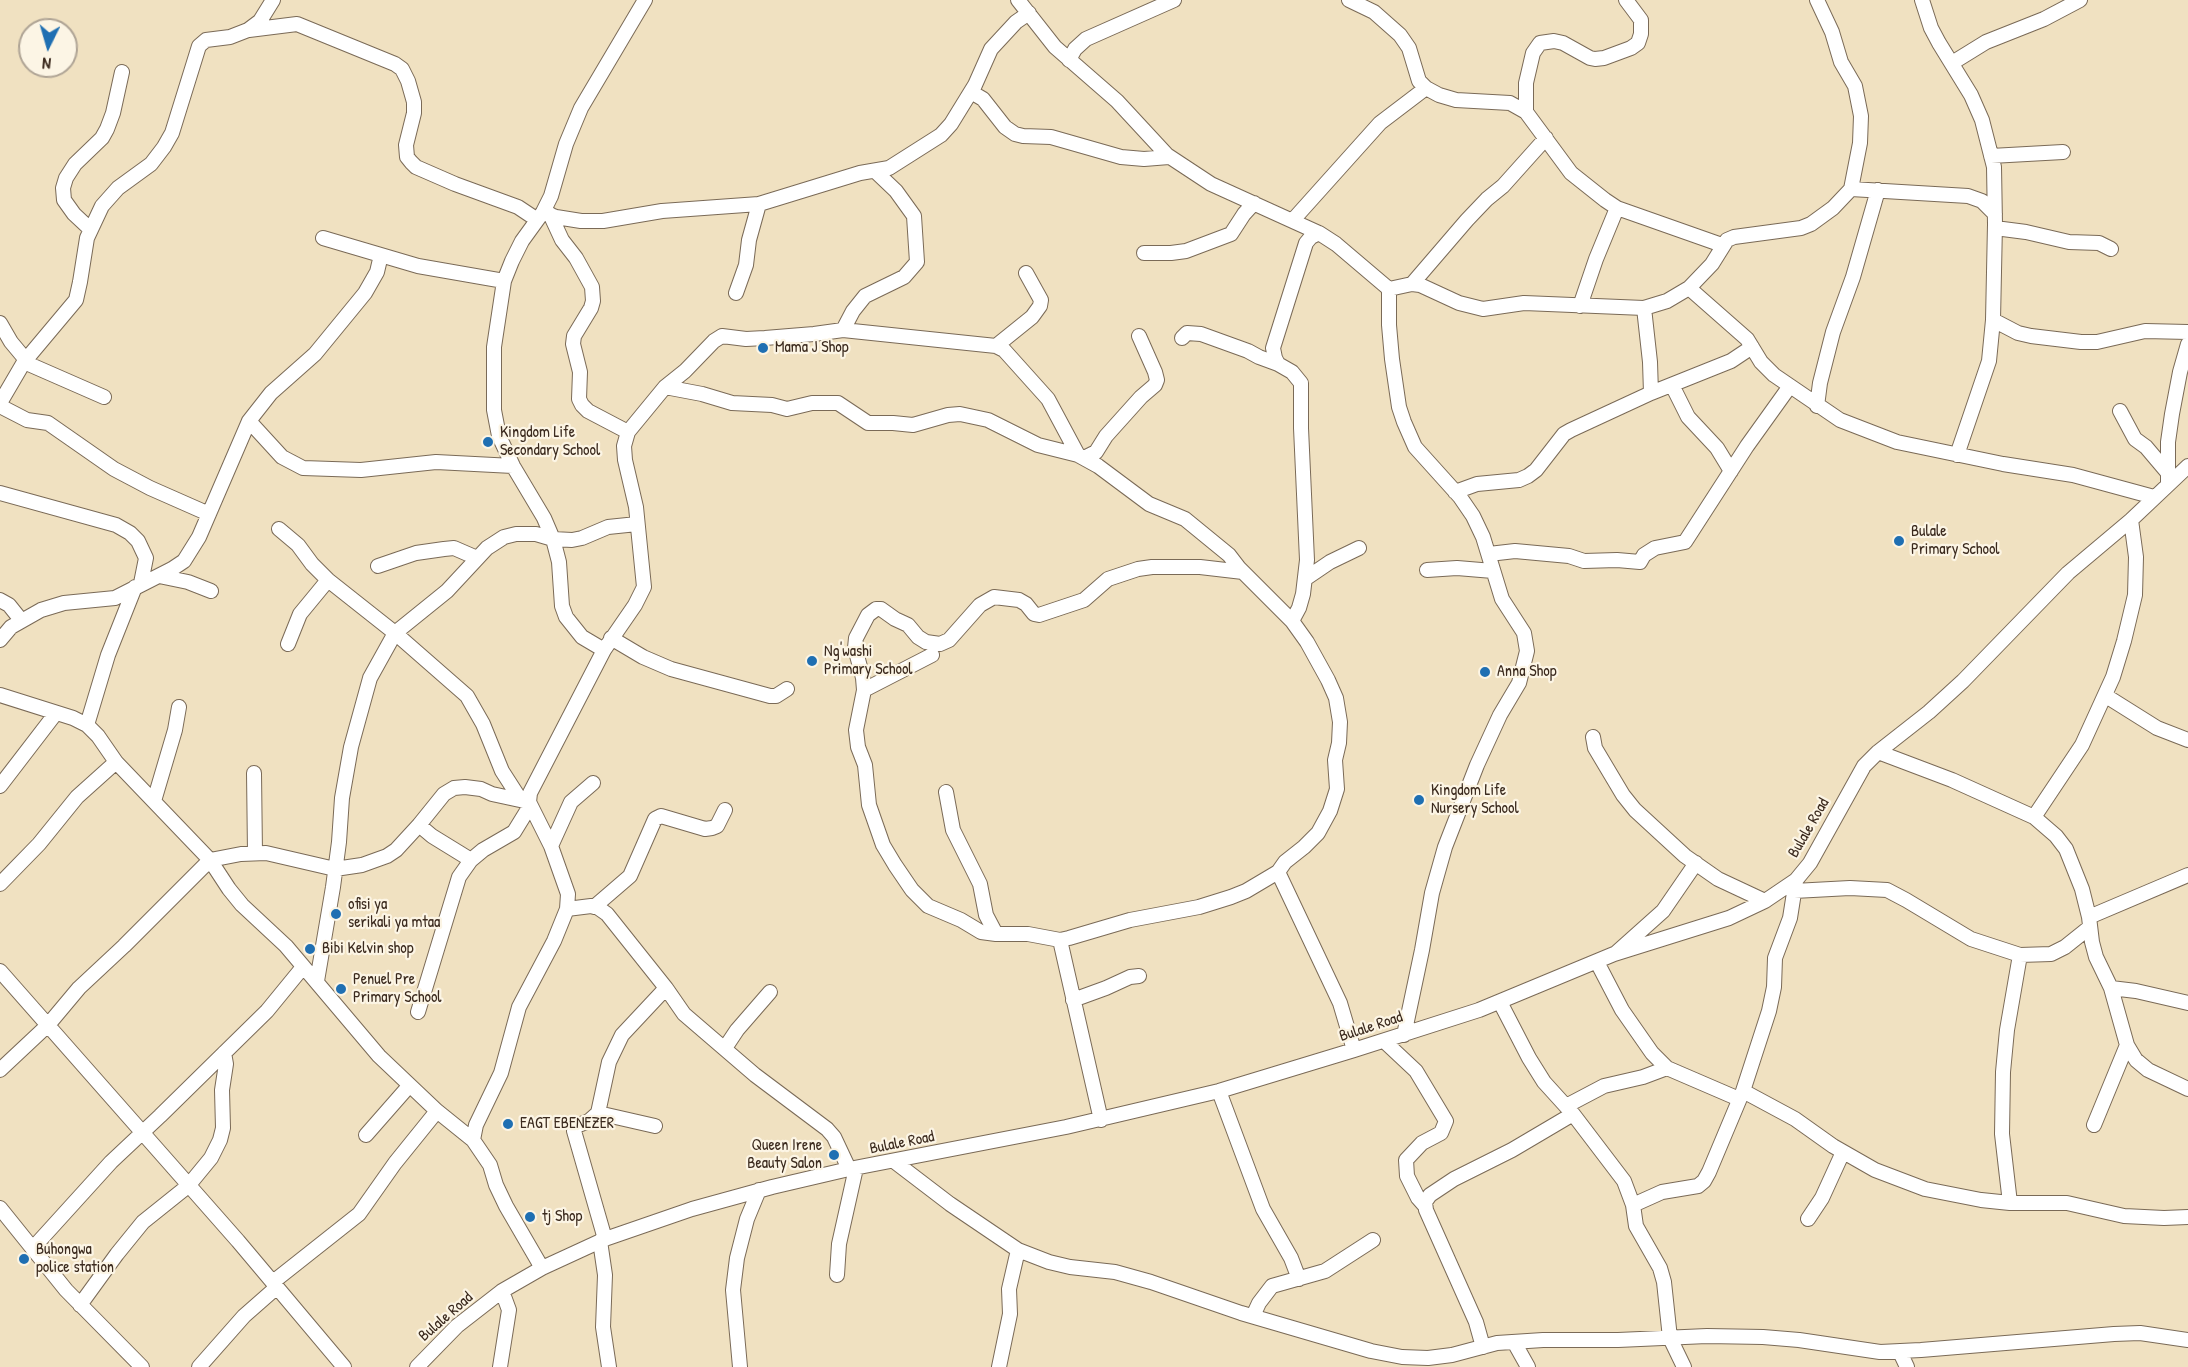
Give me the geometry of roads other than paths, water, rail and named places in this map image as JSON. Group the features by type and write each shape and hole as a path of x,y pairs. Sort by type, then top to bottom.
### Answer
{"street":[{"path":"249,30 260,21 273,0"},
{"path":"645,0 581,108 566,144 543,215 522,241 504,281 495,340 493,402 500,435 513,466 544,518 553,539 559,562 562,606 566,617 582,637 608,644 671,669 770,696 776,696 786,689"},
{"path":"1018,0 1055,47 1117,100 1169,157 1211,184 1319,233 1336,244 1389,290 1392,359 1399,407 1404,422 1415,447 1455,492 1474,518 1489,554 1502,599 1524,633 1527,651 1519,683 1500,715 1466,789 1445,847 1432,893 1404,1035"},
{"path":"1068,60 1086,39 1174,0"},
{"path":"1349,0 1374,12 1400,35 1409,48 1419,81 1426,88 1456,100 1510,103 1526,112 1572,173 1617,208 1722,245"},
{"path":"1526,112 1526,83 1533,53 1540,43 1554,41 1563,43 1595,59 1638,43 1641,34 1641,20 1626,0"},
{"path":"1389,290 1412,284 1420,285 1459,303 1483,309 1512,304 1644,309 1666,301 1689,288 1712,264 1722,245 1734,237 1801,228 1812,224 1833,208 1851,189 1860,143 1859,107 1855,86 1841,62 1832,32 1817,0"},
{"path":"1922,0 1931,28 1971,95 1982,120 1994,167 1993,320 1989,361 1957,455"},
{"path":"1952,63 1986,42 2044,19 2080,0"},
{"path":"209,514 150,488 114,468 48,423 27,420 0,405 25,361 76,300 90,228 109,197 151,164 172,133 201,42 230,37 249,30 297,24 395,64 402,69 408,81 414,102 414,113 406,145 407,157 416,167 455,184 543,215 581,221 603,221 662,211 759,204 861,173 889,168 941,135 951,124 971,92 991,49 1016,22 1029,13"},
{"path":"90,228 74,214 64,200 63,188 75,164 102,138 107,129 122,72"},
{"path":"1293,220 1380,123 1426,88"},
{"path":"971,92 983,99 1005,127 1015,134 1051,137 1121,157 1144,159 1169,157"},
{"path":"1412,284 1467,220 1503,186 1546,138"},
{"path":"1991,156 2063,152"},
{"path":"843,330 853,311 865,296 904,277 917,262 914,216 896,191 875,171"},
{"path":"1851,189 1968,196 1982,201 1995,221 2026,232 2069,242 2099,243 2111,249"},
{"path":"1817,406 1820,383 1833,332 1853,277 1878,190"},
{"path":"1144,253 1186,251 1231,234 1254,203"},
{"path":"736,294 746,265 749,240 759,204"},
{"path":"1580,306 1617,208"},
{"path":"543,215 576,258 592,287 591,308 574,336 573,344 580,372 579,399 588,411 628,432"},
{"path":"1278,364 1274,348 1282,318 1306,243 1319,233"},
{"path":"323,238 418,266 504,281"},
{"path":"0,640 11,627 41,610 64,603 115,598 184,561 199,537 249,421 271,393 315,354 365,293 377,272 381,255"},
{"path":"996,346 1032,317 1040,306 1041,300 1026,273"},
{"path":"1689,288 1739,331 1761,362 1774,375 1840,420 1897,442 2003,464 2073,475 2154,497"},
{"path":"1644,309 1651,393"},
{"path":"1993,320 2018,333 2081,342 2097,342 2145,332 2188,332"},
{"path":"0,323 25,361 104,397"},
{"path":"418,1012 459,877 471,860 514,832 547,759 608,644 635,605 644,587 636,507 625,460 624,446 628,432 665,387 685,371 714,341 723,336 746,339 843,330 996,346 1010,355 1043,392 1088,457 1149,504 1185,519 1220,547 1292,621 1307,642 1336,698 1340,722 1335,760 1337,789 1330,811 1318,833 1281,866 1278,872 1246,891 1199,907 1130,920 1059,940 1028,934 981,932 961,920 928,906 912,890 883,845 869,805 865,765 858,747 856,730 864,690 855,648 856,638 868,615 876,609 881,609 908,625 918,637 926,642 940,644 949,640 980,605 994,597 1019,600 1026,604 1034,614 1039,615 1084,600 1108,579 1138,569 1200,567 1242,572"},
{"path":"1182,338 1187,333 1201,334 1248,351 1292,372 1301,383 1307,560 1299,608 1292,621"},
{"path":"1088,457 1141,397 1155,385 1157,380 1150,358 1139,336"},
{"path":"2168,479 2168,442 2172,414 2188,344"},
{"path":"1455,492 1477,484 1519,480 1528,476 1536,471 1564,434 1651,393 1731,361 1752,347"},
{"path":"1672,385 1688,417 1717,448 1731,471"},
{"path":"1489,554 1515,551 1569,556 1584,561 1640,562 1644,555 1655,548 1681,543 1688,539 1731,471 1790,386"},
{"path":"665,387 702,393 732,403 772,405 787,409 812,402 838,403 868,423 913,425 960,414 988,420 1038,445 1088,457"},
{"path":"2121,411 2134,439 2146,447 2168,479"},
{"path":"249,421 282,457 303,468 361,470 436,462 513,466"},
{"name":"Bulale Road","path":"417,1367 457,1326 502,1291 542,1268 603,1240 692,1209 759,1190 852,1169 1101,1120 1219,1091 1404,1035 1500,1002 1614,954 1729,918 1765,901 1795,885 1864,766 1963,681 2068,573 2131,520 2168,479 2188,466"},
{"path":"0,493 116,525 138,541 146,558 138,585 108,655 87,725"},
{"path":"2034,817 2082,745 2106,696 2124,640 2135,595 2136,557 2131,520"},
{"path":"317,981 323,957 339,842 342,798 351,747 370,678 395,633 447,591 494,542 516,534 536,534 553,539 582,538 608,527 638,524"},
{"path":"279,529 298,545 328,580 395,633 467,696 483,724 502,771 526,802 551,846 568,894 567,909 555,941 519,1007 504,1065 476,1125 473,1140"},
{"path":"378,566 416,553 454,548 477,558"},
{"path":"1305,579 1330,562 1359,548"},
{"path":"1427,570 1457,568 1493,571"},
{"path":"159,576 188,582 211,591"},
{"path":"288,644 300,614 328,580"},
{"path":"0,600 9,605 21,620"},
{"path":"864,690 932,655"},
{"path":"0,695 73,718 87,725 98,736 116,762 210,860 229,890 286,946 378,1056 436,1111 473,1140 490,1165 506,1206 542,1268"},
{"path":"2106,696 2157,728 2188,740"},
{"path":"154,801 175,730 179,707"},
{"path":"0,786 56,713"},
{"path":"1593,737 1595,748 1629,802 1685,856 1718,879 1765,901"},
{"path":"1878,752 1952,780 2034,817 2056,836 2066,849 2077,876 2090,922 2096,957 2111,988 2127,1045 2136,1060 2148,1070 2188,1089"},
{"path":"0,884 39,844 77,796 116,762"},
{"path":"254,772 255,853"},
{"path":"551,846 571,802 593,783"},
{"path":"0,1070 48,1025 79,988 210,860 255,853 279,855 335,869 362,865 387,856 419,825 444,794 454,788 481,789 498,796 526,802"},
{"path":"946,792 953,830 980,884 986,915 996,934"},
{"path":"594,907 630,876 655,819 661,816 705,829 717,826 725,810"},
{"path":"419,825 432,836 471,860"},
{"path":"1614,954 1655,920 1696,863"},
{"path":"1278,872 1340,1003 1354,1050"},
{"path":"1633,1205 1662,1192 1698,1186 1704,1181 1741,1095 1769,1011 1774,987 1775,958 1790,918 1795,885 1887,890 1971,939 2020,955 2051,954 2065,947 2090,922 2188,875"},
{"path":"567,909 594,907 607,914 688,1019 755,1075 827,1129 834,1137 852,1169 839,1244 837,1275"},
{"path":"1059,940 1101,1120"},
{"path":"2010,1203 2002,1134 2003,1072 2007,1030 2020,955"},
{"path":"1597,962 1622,1010 1652,1053 1667,1068 1741,1095 1795,1119 1843,1152 1875,1170 1925,1189 1981,1200 2010,1203 2067,1203 2124,1216 2188,1217"},
{"path":"33,1248 111,1162 267,1011 303,967"},
{"path":"1073,1000 1130,977 1139,976"},
{"path":"2,978 48,1025 143,1133 344,1367"},
{"path":"609,1367 603,1327 605,1275 603,1240 574,1131 576,1126 589,1121 598,1113 609,1062 622,1035 666,988"},
{"path":"2111,988 2136,991 2188,1003"},
{"path":"725,1048 770,992"},
{"path":"1500,1002 1528,1058 1544,1082 1570,1110 1624,1181 1633,1205 1636,1226 1653,1254 1664,1282 1670,1338 1684,1367"},
{"path":"1384,1041 1416,1071 1446,1121 1441,1133 1422,1143 1406,1160 1407,1176 1418,1198 1425,1206 1476,1322 1483,1347"},
{"path":"2094,1125 2127,1045"},
{"path":"80,1305 143,1222 188,1186 211,1158 220,1140 224,1118 222,1090 226,1064 224,1053"},
{"path":"1425,1206 1430,1195 1454,1179 1512,1150 1604,1086 1643,1077 1667,1068"},
{"path":"366,1135 409,1086"},
{"path":"1219,1091 1263,1209 1292,1258 1299,1279"},
{"path":"198,1367 275,1285 359,1214 395,1162 436,1111"},
{"path":"598,1113 655,1126"},
{"path":"1808,1219 1843,1152"},
{"path":"895,1162 950,1204 991,1229 1018,1250 1060,1265 1115,1272 1151,1282 1241,1313 1402,1358 1452,1355 1514,1342 1707,1335 1799,1340 1861,1351 1900,1352 2115,1334 2139,1333 2188,1340"},
{"path":"740,1367 733,1290 737,1258 747,1219 759,1190"},
{"path":"0,1208 80,1305 142,1367"},
{"path":"1253,1316 1272,1286 1325,1271 1372,1240"},
{"path":"999,1367 1010,1314 1009,1289 1018,1250"},
{"path":"500,1367 509,1310 502,1291"},
{"path":"1514,1342 1528,1367"},
{"path":"1900,1352 1906,1367"}],"place":[{"name":"Mama J Shop","path":"763,348"},
{"name":"Kingdom Life Secondary School","path":"488,442"},
{"name":"Bulale Primary School","path":"1899,541"},
{"name":"Ng'washi Primary School","path":"812,661"},
{"name":"Anna Shop","path":"1485,672"},
{"name":"Kingdom Life Nursery School","path":"1419,800"},
{"name":"ofisi ya serikali ya mtaa","path":"336,914"},
{"name":"Bibi Kelvin shop","path":"310,949"},
{"name":"Penuel Pre Primary School","path":"341,989"},
{"name":"EAGT EBENEZER","path":"508,1124"},
{"name":"Queen Irene Beauty Salon","path":"834,1155"},
{"name":"tj Shop","path":"530,1217"},
{"name":"Buhongwa police station","path":"24,1259"}]}
